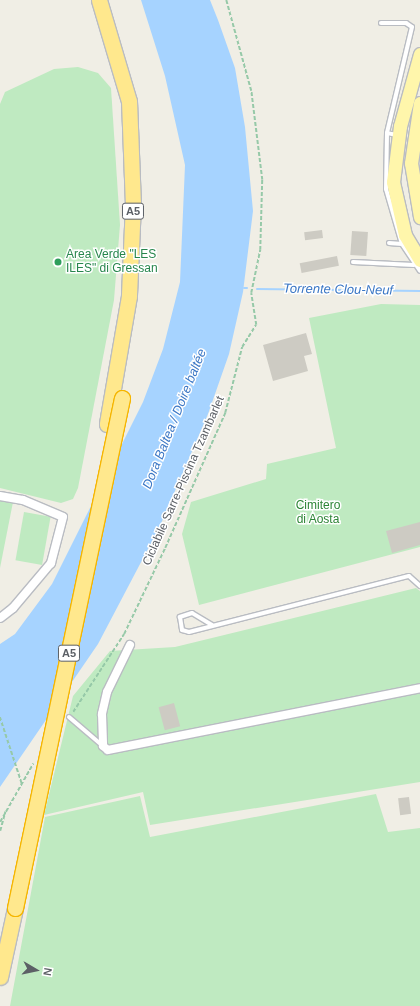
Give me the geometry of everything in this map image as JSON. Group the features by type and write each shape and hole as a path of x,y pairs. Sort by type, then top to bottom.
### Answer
{"highway":[{"name":"A5","path":"0,977 10,909 108,424 129,296 133,203 129,101 99,0"},
{"name":"A5","path":"0,933 10,909 122,398 138,299 143,196 136,99 110,0"}],"main road":[{"path":"417,262 405,235 398,212 393,182 392,134 420,54"},
{"path":"420,103 411,163 420,217"}],"street":[{"path":"0,496 23,500 63,517 51,563 13,608 0,618"},
{"path":"130,645 107,692 102,714 103,746 108,750 420,688"}],"lane":[{"path":"381,23 406,23 412,27 392,134 386,190 402,244 417,262 420,271"},
{"path":"389,243 402,244"},
{"path":"353,262 417,262"},
{"path":"212,625 192,613 180,617 182,630 194,631 212,625 409,576 420,586"},
{"path":"69,717 103,746"}],"path":[{"name":"Ciclabile Sarre-Piscina Tzambarlet","path":"69,717 92,688 124,634 165,548 225,413 242,347 256,326 251,293 260,250 262,180 251,92 226,0"},
{"path":"0,717 22,784 7,806 0,822"},
{"path":"0,831 7,806"}],"green space":[{"name":"Area Verde \"LES ILES\" di Gressan","path":"78,67 98,73 111,88 120,225 114,300 78,488 73,499 61,503 0,488 0,104 5,92 54,69"},
{"name":"Cimitero di Aosta","path":"381,304 420,305 420,547 199,605 182,534 191,502 266,479 267,464 336,448 309,318"},
{"path":"0,500 13,502 0,568"},
{"path":"24,512 51,517 42,565 15,560"},
{"path":"416,588 420,591 420,782 150,825 143,792 44,815 73,696 110,651 175,647"},
{"path":"376,794 388,832 420,828 420,1006 10,1006 45,817 140,796 150,837"}],"water":[{"name":"Dora Baltea / Doire baltée","path":"141,0 210,0 235,68 245,127 253,211 243,292 229,354 208,414 160,526 98,644 0,787 0,644 15,634 52,584 143,402 163,349 180,282 185,165 165,76"}],"building":[{"path":"322,230 323,238 305,240 304,232"},
{"path":"352,231 368,232 366,256 350,255"},
{"path":"337,256 339,266 302,273 300,263"},
{"path":"306,333 312,354 304,356 308,371 273,381 263,345"},
{"path":"420,522 420,545 392,553 386,531"},
{"path":"174,703 180,726 165,730 159,707"},
{"path":"409,797 411,814 400,815 398,798"}],"waterway":[{"name":"Torrente Clou-Neuf","path":"257,289 420,291"}],"place":[{"name":"Area Verde \"LES ILES\" di Gressan","path":"58,262"}]}
